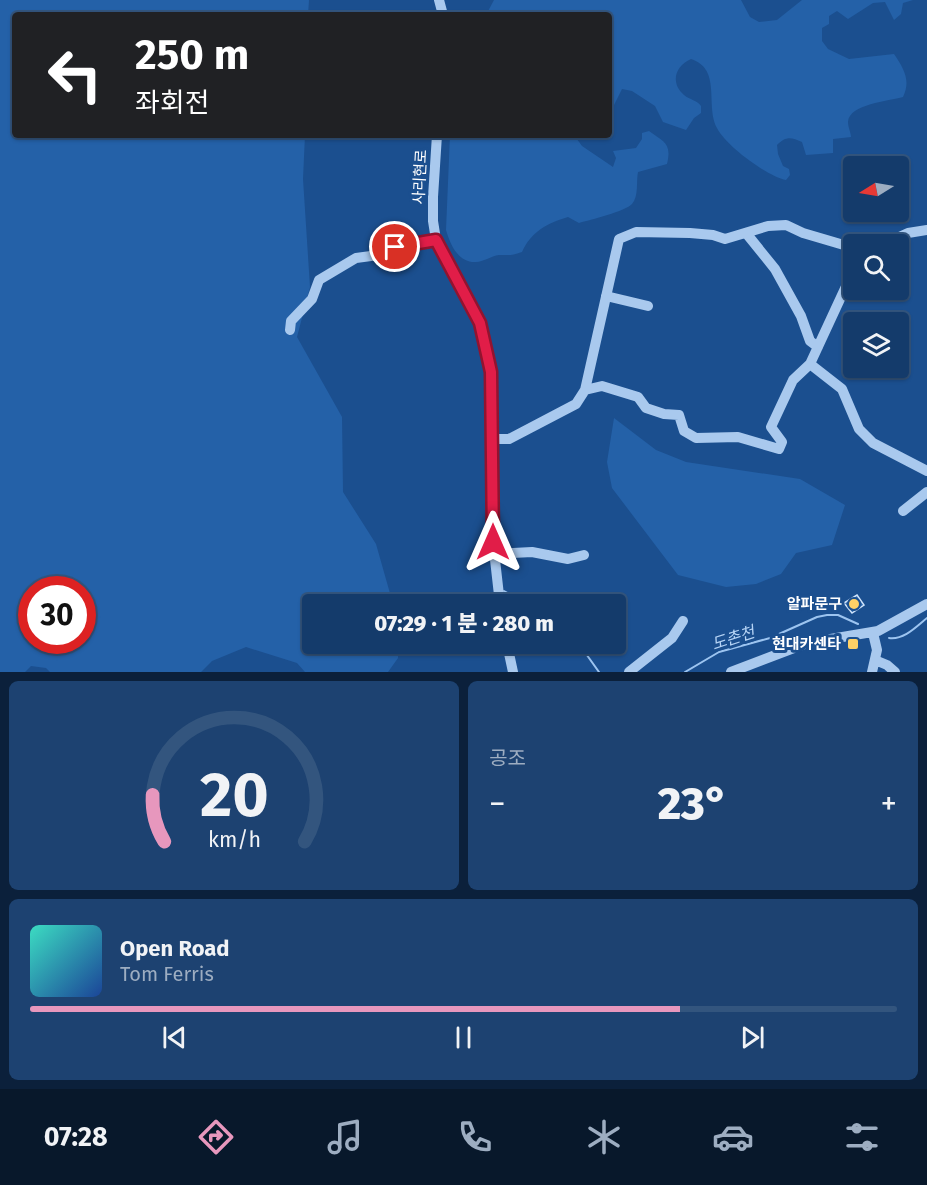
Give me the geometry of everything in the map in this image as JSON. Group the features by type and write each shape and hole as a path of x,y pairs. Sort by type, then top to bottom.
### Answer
{"street":[{"name":"사리현로","path":"437,138 433,197 436,240 480,323 491,372 494,554 499,594"},
{"path":"493,439 509,439 576,404 585,390 619,239 636,232 690,233 713,235 725,239 768,226 786,225 803,233 843,245"},
{"path":"906,234 927,230"},
{"path":"746,233 775,269 801,316 810,341 819,347"},
{"path":"290,330 291,321 312,299 318,280 356,258 386,254 395,247 436,240"},
{"path":"585,390 602,386 638,397 646,408 679,416 684,431 696,438 738,437 780,449 782,442 771,427 793,380 810,364 843,294"},
{"path":"606,296 648,306"},
{"path":"810,364 842,389 859,429 873,443 927,471"},
{"path":"903,511 927,492"},
{"path":"494,554 532,552 568,559 584,555"},
{"path":"731,672 807,643 873,633 927,604"},
{"path":"629,672 672,638 683,621"},
{"path":"872,672 877,651 873,633"},
{"path":"509,654 513,672"},
{"path":"875,660 887,664 895,672"}],"shaded area":[{"path":"0,0 309,0 308,12 12,12 12,138 305,138 303,179 310,287 297,337 342,417 343,492 376,544 390,594 302,594 302,654 398,654 398,658 388,672 305,672 297,663 246,647 212,661 201,672 50,672 46,668 31,666 25,672 0,672"},
{"path":"494,0 741,0 750,17 759,22 777,20 802,0 913,0 903,3 901,14 894,20 885,2 873,3 848,19 837,11 829,16 829,24 822,28 822,41 828,49 849,59 894,54 905,75 905,91 903,97 871,104 855,111 848,122 851,137 833,139 833,153 806,155 802,142 789,138 780,142 777,145 778,154 783,166 789,169 790,175 786,180 758,167 722,135 714,119 710,79 701,64 691,59 681,66 676,75 677,85 684,95 701,106 701,113 694,118 686,130 663,122 655,106 632,91 622,89 612,109 612,12 488,12"},
{"path":"649,131 666,144 667,164 638,172 636,197 628,207 579,223 568,217 553,222 540,229 522,252 515,254 499,255 479,262 464,259 456,252 446,230 450,138 576,138 582,146 613,167 616,158 613,151 636,148 642,139 642,133"},
{"path":"614,418 656,450 686,462 800,479 845,505 832,545 796,553 781,574 756,584 726,587 678,575 612,488 607,462"}],"building":[{"name":"알파문구","path":"857,595 864,605 852,613 844,603"}],"waterway":[{"name":"도촌천","path":"504,591 509,594"},
{"name":"도촌천","path":"685,672 719,652 770,638 817,617 838,615 858,624"},
{"name":"도촌천","path":"889,638 905,635 927,618"},
{"name":"도촌천","path":"586,654 599,672"}],"place":[{"name":"알파문구","path":"854,604"},
{"name":"현대카센타","path":"853,644"}],"route":[{"path":"395,247 436,240 480,323 491,372 494,448 493,542"}]}
